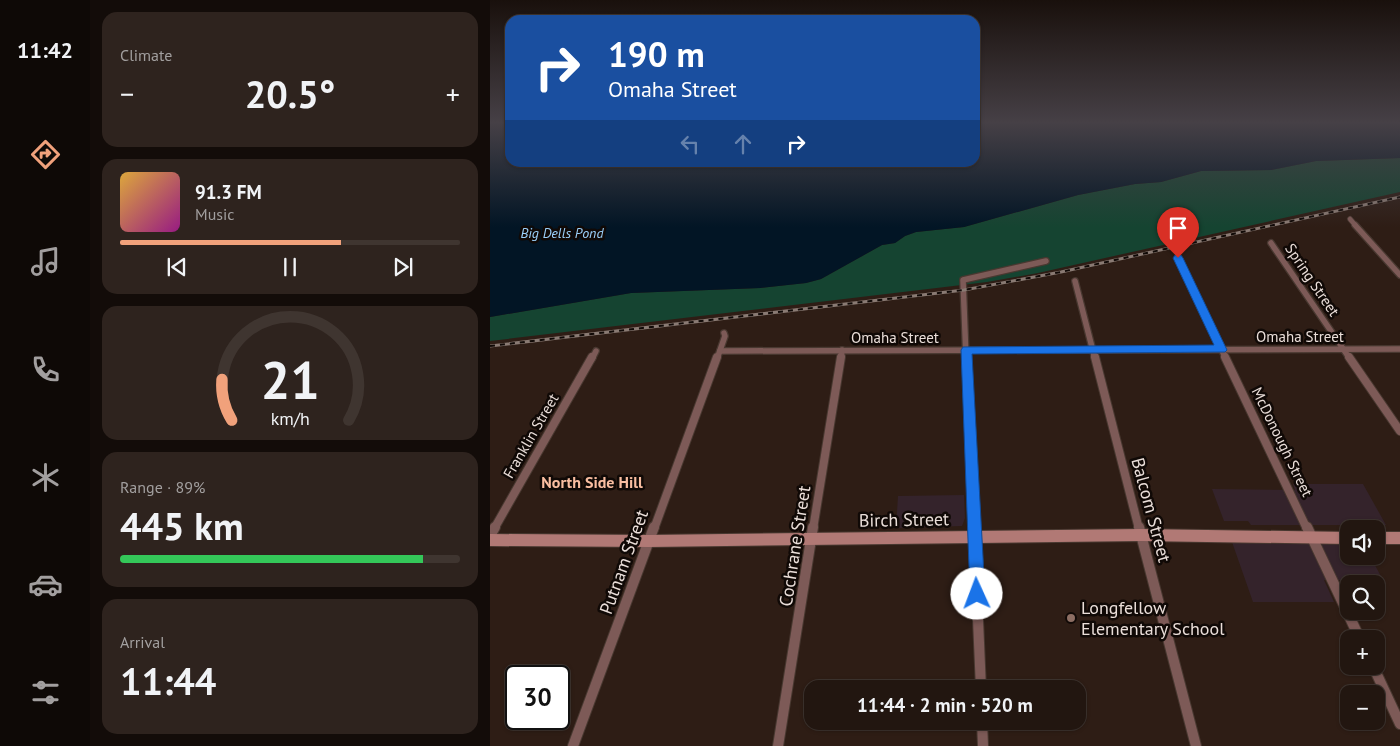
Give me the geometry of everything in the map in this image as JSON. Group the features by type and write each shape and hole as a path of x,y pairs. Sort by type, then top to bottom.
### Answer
{"main road":[{"name":"Birch Street","path":"490,540 649,541 1141,534 1340,538"},
{"path":"1385,538 1400,538"}],"street":[{"path":"1350,219 1400,275"},
{"name":"Spring Street","path":"1271,243 1400,431"},
{"name":"McDonough Street","path":"1178,258 1356,630"},
{"path":"981,680 963,280 970,276 1046,261"},
{"name":"Balcom Street","path":"1075,281 1196,746"},
{"name":"Putnam Street","path":"573,746 726,336 724,333"},
{"name":"Franklin Street","path":"490,536 596,350"},
{"name":"Cochrane Street","path":"778,746 842,350"},
{"name":"Omaha Street","path":"720,351 1400,350"},
{"path":"1377,675 1400,724"},
{"path":"982,730 983,746"}],"shaded area":[{"path":"1293,484 1363,484 1383,520 1340,520 1340,525 1251,525 1248,521 1224,521 1212,489 1295,490"},
{"path":"964,495 965,518 962,526 896,528 898,496"},
{"path":"1340,541 1340,565 1375,565 1380,575 1340,575 1340,580 1324,580 1334,602 1253,602 1232,542"}],"green space":[{"path":"1400,158 1400,192 1038,273 987,282 490,341 490,317 631,293 760,288 806,283 821,279 882,245 895,243 905,236 916,232 964,227 1078,195 1135,184 1161,182 1201,171 1271,170 1316,161"}],"water":[{"name":"Big Dells Pond","path":"490,157 505,157 505,167 980,167 980,157 1400,157 1316,161 1271,170 1201,171 1161,182 1135,184 1078,195 964,227 916,232 905,236 895,243 882,245 821,279 806,283 760,288 631,293 490,317"}],"railway":[{"path":"490,346 964,290 1061,272 1400,197"}],"place":[{"name":"Longfellow Elementary School","path":"1071,618"}],"district":[{"name":"North Side Hill","path":"592,482"}],"route":[{"path":"977,594 967,350 1221,350 1178,258"}]}
